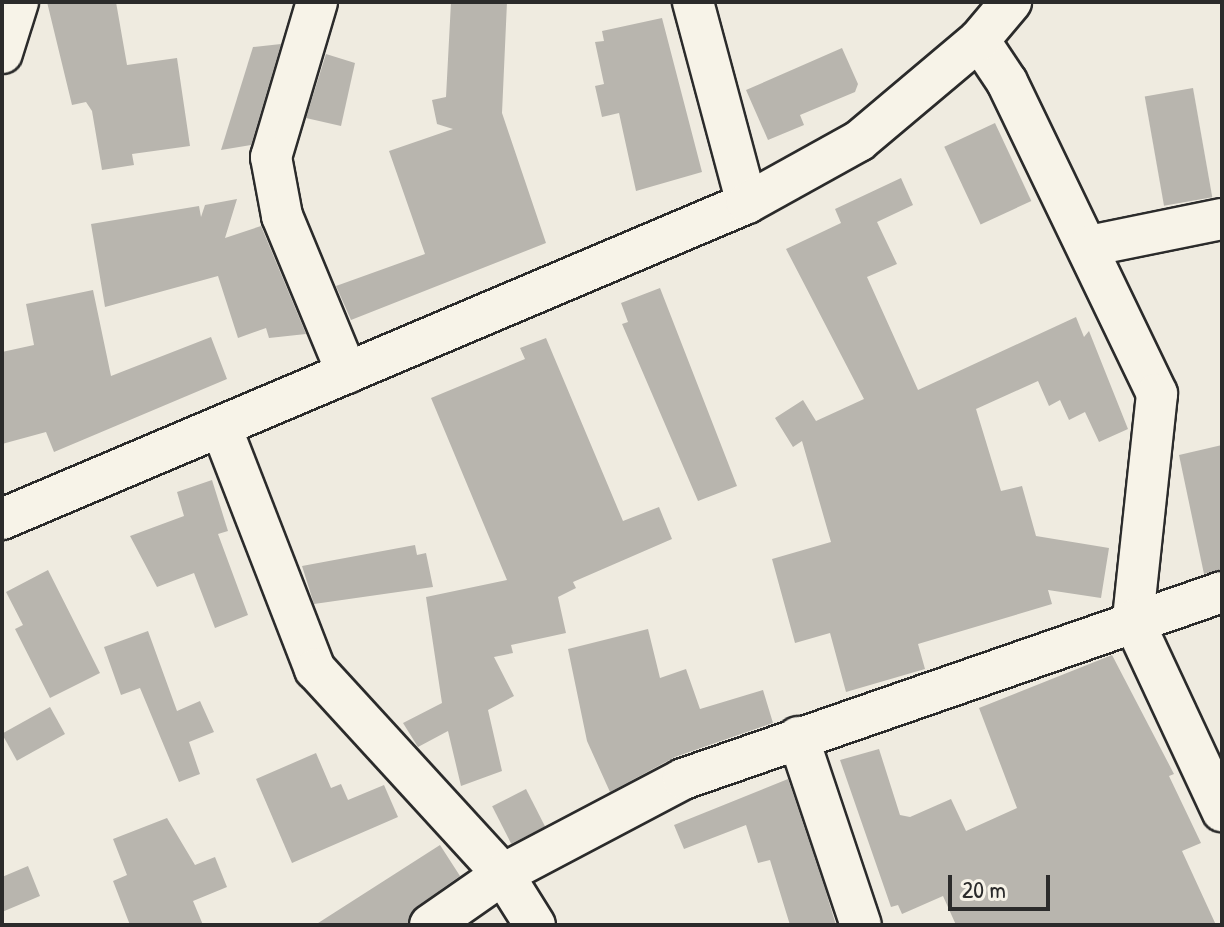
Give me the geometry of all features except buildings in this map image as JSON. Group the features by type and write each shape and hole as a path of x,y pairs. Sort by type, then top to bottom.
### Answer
{"street":[{"path":"2,53 18,2"},
{"path":"317,2 271,157 282,216 347,373"},
{"path":"693,2 747,203"},
{"path":"2,519 747,203 859,141 979,40 1011,2"},
{"path":"979,40 1007,82 1089,246 1157,394 1133,620 1222,811"},
{"path":"1089,246 1222,219"},
{"path":"221,427 315,669 503,874 535,925"},
{"path":"430,925 503,874 683,779 1133,620 1222,592"},
{"path":"798,737 861,925"}]}
